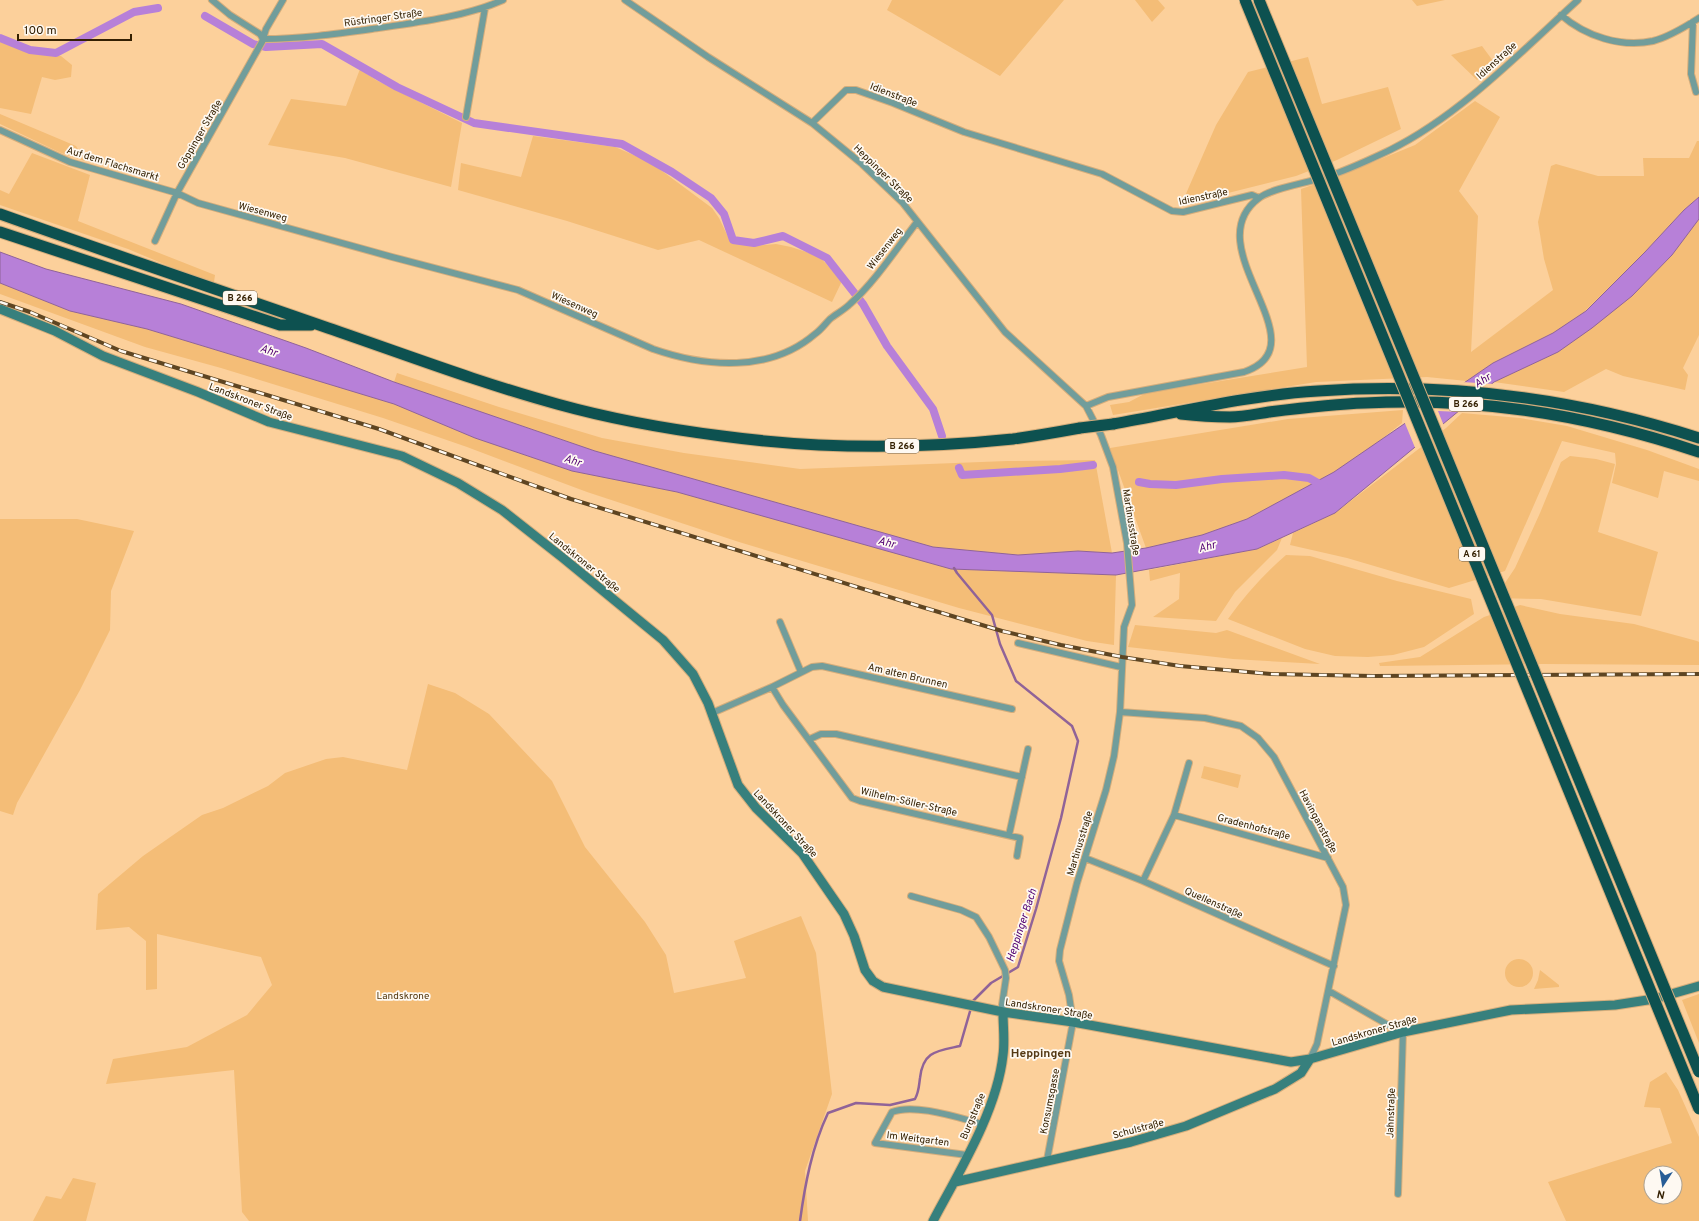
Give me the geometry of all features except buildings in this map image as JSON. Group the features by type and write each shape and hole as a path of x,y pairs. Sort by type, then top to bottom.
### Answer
{"highway":[{"name":"A 61","path":"1244,0 1699,1109"},
{"name":"A 61","path":"1259,0 1699,1072"},
{"name":"B 266","path":"0,214 160,271 464,375 556,404 600,415 723,436 845,446 927,445 1015,438 1113,424 1175,413 1199,407 1258,398 1318,391 1373,389 1472,391 1541,399 1634,418 1699,438"},
{"name":"B 266","path":"0,232 280,325 321,326"},
{"name":"B 266","path":"1175,413 1231,417 1320,406 1366,403 1395,402 1464,404 1509,408 1566,416 1630,432 1699,452"}],"main road":[{"name":"Landskroner Straße","path":"0,309 55,331 103,356 198,392 269,422 402,456 458,483 496,506 569,563 662,640 693,674 712,713 738,785 756,808 802,853 830,893 846,920 854,936 866,970 873,981 887,988 1003,1012 1073,1022 1291,1062 1310,1059 1403,1032 1511,1010 1615,1005 1654,999 1699,986"},
{"name":"Burgstraße","path":"933,1221 955,1182 983,1124 999,1077 1003,1054 1003,1012"},
{"name":"Schulstraße","path":"955,1182 1131,1142 1186,1126 1275,1089 1301,1073 1310,1059"}],"street":[{"path":"212,0 230,15 260,34 261,43"},
{"name":"Göppinger Straße","path":"155,240 177,193 261,43 266,29 283,0"},
{"name":"Rüstringer Straße","path":"261,43 411,24 485,8 504,0"},
{"name":"Heppinger Straße","path":"625,0 702,53 812,122 876,176 902,202 1005,332 1086,406 1093,416 1107,451"},
{"name":"Idienstraße","path":"812,122 846,90 856,90 893,103 964,132 1102,174 1172,211 1183,212 1252,195 1259,198 1270,193 1324,178 1407,142 1473,94 1578,0"},
{"path":"466,118 485,8"},
{"path":"1561,15 1572,24 1586,32 1608,39 1631,43 1652,41 1669,35 1699,18"},
{"path":"1693,22 1691,74 1696,92"},
{"name":"Auf dem Flachsmarkt","path":"0,130 70,162 177,193"},
{"name":"Wiesenweg","path":"177,193 198,203 518,290 667,354 705,361 734,364 771,358 796,348 815,335 831,318 858,296 917,222"},
{"path":"1086,406 1108,397 1244,372 1256,368 1266,359 1272,336 1268,321 1240,250 1239,237 1240,226 1246,212 1259,198"},
{"name":"Martinusstraße","path":"1073,1022 1069,995 1059,962 1060,950 1085,858 1109,779 1114,756 1120,712 1124,627 1132,605 1127,543 1112,467 1107,451"},
{"path":"780,622 801,672"},
{"path":"1018,643 1121,667"},
{"name":"Am alten Brunnen","path":"712,713 772,687 812,667 822,666 1012,709"},
{"name":"Wilhelm-Söller-Straße","path":"772,687 783,705 810,739 852,798 1009,835"},
{"name":"Havinganstraße","path":"1120,712 1205,718 1241,726 1258,738 1274,757 1343,887 1346,905 1317,1044 1310,1059"},
{"path":"810,739 821,734 836,734 1022,777"},
{"path":"1016,856 1020,838 1009,835 1028,749"},
{"path":"1143,881 1174,815 1189,763"},
{"name":"Gradenhofstraße","path":"1174,815 1288,845 1328,858"},
{"name":"Quellenstraße","path":"1085,858 1143,881 1334,966"},
{"path":"911,896 961,910 976,917 989,937 1005,970 1006,978 1002,1005 1003,1012"},
{"path":"1329,991 1390,1026"},
{"name":"Konsumsgasse","path":"1047,1160 1073,1022"},
{"name":"Jahnstraße","path":"1398,1194 1403,1032"},
{"name":"Im Weitgarten","path":"967,1155 874,1143 892,1112 900,1109 917,1109 983,1124"}],"green space":[{"path":"892,0 1064,0 1000,76 887,10"},
{"path":"1135,0 1158,0 1165,8 1152,22"},
{"path":"1412,0 1445,0 1417,6"},
{"path":"0,41 32,52 61,56 72,65 71,77 55,80 42,77 31,114 0,108"},
{"path":"1482,46 1496,65 1477,80 1451,55"},
{"path":"1308,57 1322,104 1388,87 1401,129 1337,160 1296,176 1196,201 1185,196 1216,125 1248,72"},
{"path":"360,69 376,80 462,123 451,187 345,158 268,145 291,99 346,106"},
{"path":"1475,101 1500,117 1459,191 1478,216 1471,352 1553,290 1544,259 1538,222 1551,166 1556,164 1598,176 1644,176 1643,158 1689,158 1697,141 1699,141 1699,197 1684,210 1645,252 1583,313 1553,333 1493,363 1467,381 1427,377 1316,382 1113,415 1110,405 1129,402 1146,393 1307,367 1301,189 1344,174 1415,145"},
{"path":"0,114 76,146 85,161 61,153 0,124"},
{"path":"533,136 615,147 650,162 712,208 719,218 731,243 753,246 776,244 819,256 842,281 832,302 699,240 658,250 567,221 458,190 461,163 521,177"},
{"path":"32,153 90,175 78,221 215,275 214,282 178,270 128,249 0,205 0,190 9,194"},
{"path":"1699,219 1699,335 1683,368 1688,375 1685,390 1623,376 1606,369 1564,392 1494,382 1558,352 1632,296 1672,255"},
{"path":"0,283 70,311 147,329 394,404 475,438 572,471 677,492 951,569 1116,575 1114,645 1087,641 959,608 739,542 587,492 467,447 383,418 221,368 145,347 0,294"},
{"path":"397,373 499,407 602,438 684,453 800,469 1007,461 1095,460 1112,553 1078,551 1018,555 933,547 595,451 394,382"},
{"path":"1403,410 1402,423 1368,450 1334,472 1247,519 1202,535 1146,548 1110,448 1288,419"},
{"path":"1462,413 1520,418 1567,426 1647,450 1699,469 1699,481 1664,471 1658,498 1612,483 1616,464 1615,453 1562,441 1505,571 1449,588 1347,558 1290,545 1293,533 1335,513 1446,428"},
{"path":"1570,456 1596,459 1615,464 1598,532 1658,552 1641,616 1541,599 1495,598 1515,568 1561,462"},
{"path":"0,519 77,519 134,531 111,591 110,630 80,690 17,803 13,815 0,811"},
{"path":"1282,538 1277,550 1235,592 1216,621 1153,617 1179,599 1180,573 1150,581 1149,570 1257,549"},
{"path":"1286,555 1310,556 1397,581 1471,599 1474,614 1424,647 1393,655 1368,657 1335,656 1305,649 1228,619 1255,585"},
{"path":"1520,605 1560,614 1634,624 1697,641 1699,642 1699,665 1543,664 1380,666 1379,663 1420,657 1484,617"},
{"path":"1135,625 1216,633 1227,630 1320,664 1233,659 1128,647"},
{"name":"Landskrone","path":"428,684 455,693 489,714 552,781 585,847 645,922 666,955 674,993 746,978 734,941 801,916 816,953 832,1094 805,1171 808,1221 249,1221 242,1212 234,1070 106,1084 113,1059 187,1047 247,1015 272,985 261,957 157,934 157,989 146,990 146,941 129,927 96,930 98,894 143,856 202,815 223,808 268,786 285,773 326,759 343,757 407,770"},
{"path":"1204,766 1241,775 1238,788 1201,778"},
{"path":"1519,959 1529,963 1533,973 1529,983 1519,987 1509,983 1505,973 1509,963"},
{"path":"1540,970 1559,985 1559,987 1534,989"},
{"path":"1699,994 1699,1043 1682,1000"},
{"path":"1666,1072 1678,1090 1699,1137 1699,1221 1566,1221 1548,1182 1672,1143 1660,1108 1644,1107 1650,1082"},
{"path":"73,1178 96,1183 86,1221 33,1221 46,1196 61,1199"}],"water":[{"name":"Ahr","path":"1699,197 1699,219 1672,255 1632,296 1592,328 1558,352 1494,382 1335,513 1257,549 1116,575 951,569 677,492 572,471 475,438 394,404 147,329 70,311 0,283 0,252 46,269 181,304 306,348 394,382 595,451 933,547 1018,555 1078,551 1112,553 1146,548 1202,535 1247,519 1334,472 1493,363 1553,333 1586,311 1645,252 1684,210"}],"pier":[{"path":"1462,382 1494,384 1461,412 1438,411 1444,426 1416,450 1404,421"}],"waterway":[{"path":"0,38 30,50 56,53 134,12 158,8"},
{"path":"205,16 253,44 266,47 322,44 397,87 474,123 622,144 672,172 711,198 724,214 733,240 754,243 783,236 827,258 863,304 887,346 933,409 942,436"},
{"path":"959,468 962,475 1060,469 1093,465"},
{"path":"1139,482 1176,485 1222,479 1284,475 1309,478 1325,487"},
{"name":"Heppinger Bach","path":"800,1221 804,1193 813,1152 828,1113 856,1103 890,1105 915,1099 924,1062 928,1057 938,1051 960,1046 973,1001 991,983 1018,967 1036,909 1061,818 1078,741 1072,726 1016,681 1000,644 992,615 954,568"}],"railway":[{"path":"0,302 30,312 121,351 379,429 571,499 1002,631 1061,645 1122,657 1180,666 1271,674 1373,676 1699,674"}],"district":[{"name":"Heppingen","path":"1041,1053"}]}
